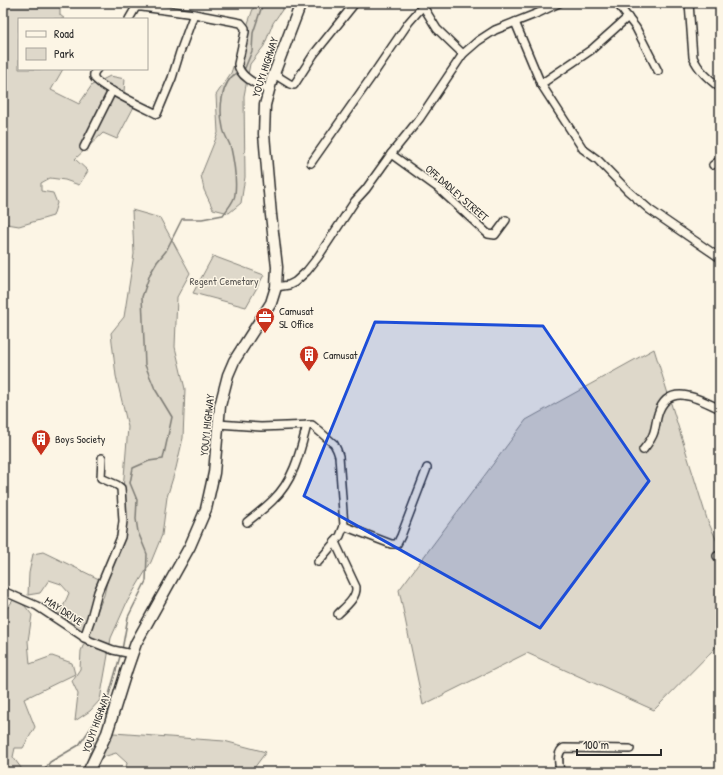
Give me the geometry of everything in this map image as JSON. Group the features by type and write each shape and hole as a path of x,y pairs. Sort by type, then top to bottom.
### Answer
{"main road":[{"name":"YOUYI HIGHWAY","path":"88,772 107,733 128,654 190,546 206,508 214,473 221,398 228,375 234,361 270,302 276,287 276,261 264,134 265,105 268,90 301,3"}],"street":[{"path":"274,74 294,85 314,54 355,3"},
{"path":"276,287 289,285 295,282 307,271 327,246 353,205 420,118 463,54 487,35 559,3"},
{"path":"618,3 643,40 658,71"},
{"path":"689,3 693,57 701,71 720,88"},
{"path":"311,163 422,4 437,29 463,54"},
{"path":"130,18 134,9 139,7 194,14 237,22 243,25 245,32 238,64 239,69 249,79 268,90"},
{"path":"96,70 94,74 95,80 112,91 157,114 172,78 194,14"},
{"path":"541,84 591,50 628,17"},
{"path":"515,22 541,84 579,145 598,160 628,191 650,210 720,258"},
{"path":"84,147 112,91"},
{"name":"OFF DADLEY STREET","path":"391,154 438,188 488,234 495,235 506,220"},
{"path":"713,165 720,160"},
{"path":"643,450 653,433 660,407 670,398 682,395 694,397 720,409"},
{"path":"218,424 261,427 307,425 316,428 334,444 339,456 344,526 343,531 318,562"},
{"path":"247,522 273,500 287,483 293,473 307,425"},
{"path":"84,638 98,592 116,551 123,528 121,488 102,478 102,458"},
{"path":"344,526 391,544 397,544 427,468"},
{"path":"335,542 356,587 354,596 338,614"},
{"name":"MAY DRIVE","path":"3,591 37,606 84,638 112,650 128,654"},
{"path":"560,772 559,753 560,750 564,748 630,749"}],"highlighted area":[{"path":"375,322 543,326 649,481 540,628 304,496"}],"green space":[{"path":"3,3 60,3 60,15 64,18 18,18 18,70 62,70 51,90 79,104 92,85 110,76 125,79 124,92 137,101 117,139 103,133 75,159 88,171 79,185 65,180 50,178 41,183 41,191 53,193 57,203 53,216 19,226 7,224 3,230"},
{"path":"255,3 286,3 273,23 264,46 250,64 244,96 245,177 241,203 229,213 213,209 204,190 201,175 218,133 216,95 231,73"},
{"path":"132,210 160,218 190,273 177,297 175,347 185,389 183,438 167,497 162,535 151,562 127,602 111,638 100,700 90,711 75,721 78,694 72,681 80,669 81,651 104,595 114,551 122,502 128,427 116,376 111,333 124,317 134,254"},
{"name":"Regent Cemetary","path":"213,256 264,275 246,307 193,293"},
{"path":"654,349 707,519 720,548 720,643 654,710 527,653 423,705 399,590 526,420"},
{"path":"43,552 101,580 90,606 83,634 51,613 55,611 60,614 69,593 61,584 49,580 40,593 28,595 29,573 33,554"},
{"path":"14,599 25,606 32,615 28,641 30,664 52,656 72,663 75,674 24,699 35,727 23,748 15,748 13,757 24,772 3,772 3,614"},
{"path":"114,733 224,741 266,752 251,772 125,772 127,763 116,753 87,762 94,738"}],"waterway":[{"path":"243,69 245,68 252,51 253,33 263,3"},
{"path":"122,650 128,617 146,581 147,554 138,532 136,519 137,500 130,483 133,468 149,461 163,459 172,417 155,389 145,365 142,297 150,274 166,251 182,219 202,219 223,215 234,199 236,182 234,165 231,148 224,131 221,105 224,89 232,77 238,72"},
{"path":"43,772 50,762 79,745 97,719 109,695 121,653"}],"place":[{"name":"Camusat SL Office","path":"265,334"},
{"name":"Camusat","path":"309,372"},
{"name":"Boys Society","path":"41,456"}]}
